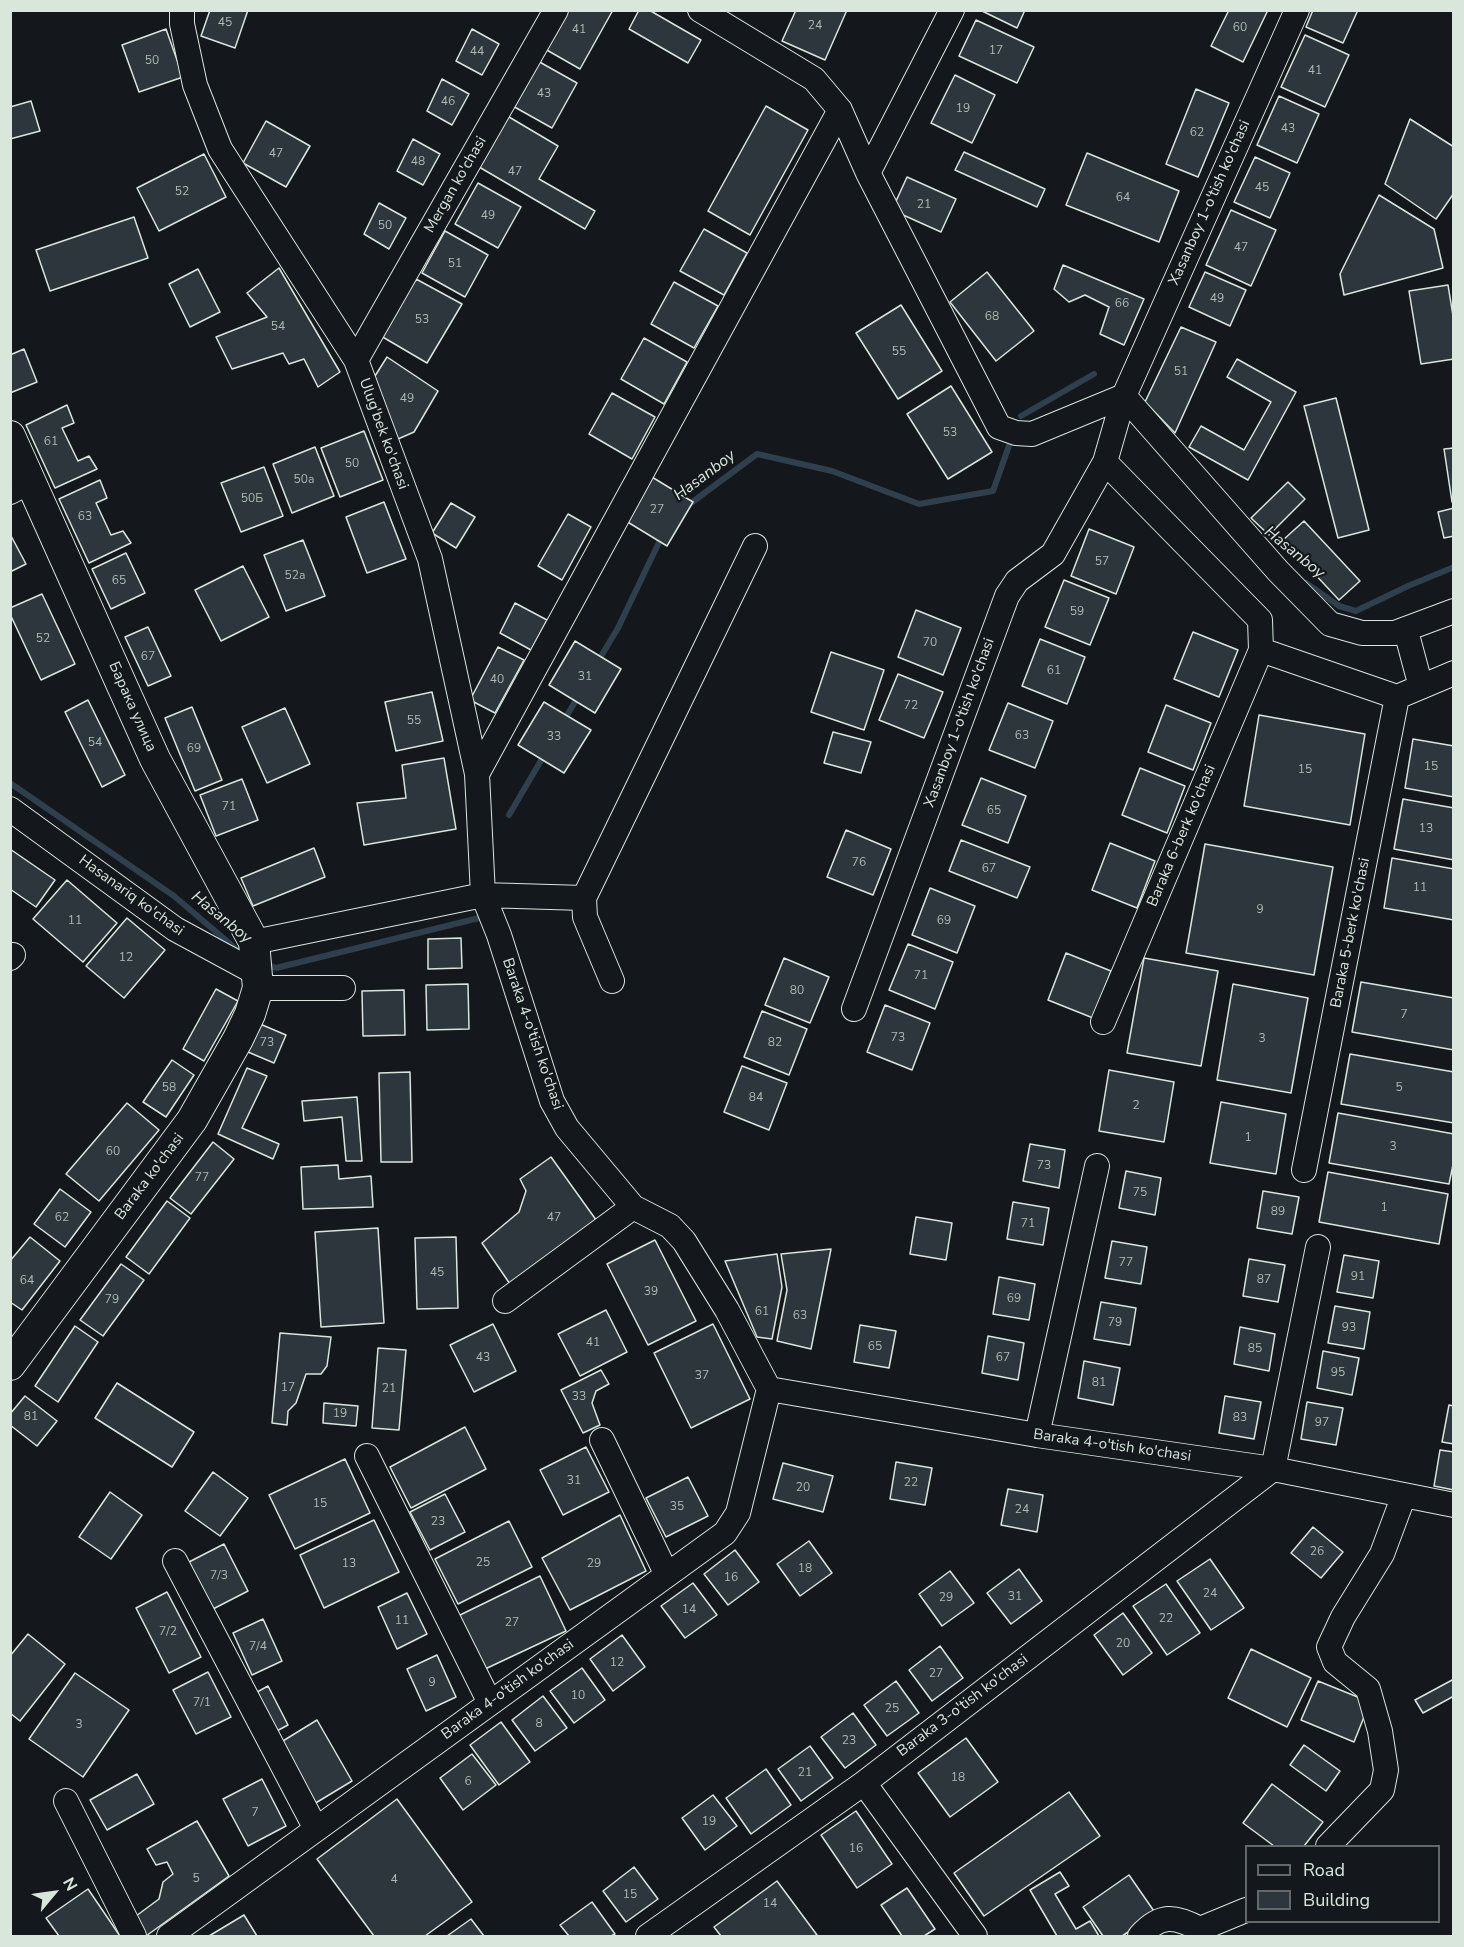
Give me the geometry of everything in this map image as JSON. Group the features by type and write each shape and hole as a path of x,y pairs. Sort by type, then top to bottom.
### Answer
{"main road":[{"name":"Барака улица","path":"10,436 21,486 256,963"},
{"name":"Baraka ko'chasi","path":"10,1365 192,1120 250,1014 256,963"}],"street":[{"name":"Ulug'bek ko'chasi","path":"182,10 182,24 195,85 220,148 356,360 430,560 477,774 483,894"},
{"name":"Mergan ko'chasi","path":"356,360 556,10"},
{"path":"700,10 814,79 840,110 868,173 999,427 1017,433 1032,434 1124,396 1278,571 1330,624 1362,633 1395,633 1406,631 1454,611"},
{"path":"868,173 952,10"},
{"name":"Xasanboy 1-o'tish ko'chasi","path":"854,1009 1007,596 1017,581 1053,554 1105,462 1124,396 1297,10"},
{"path":"477,774 840,110"},
{"path":"1105,462 1260,620 1261,650 1397,697 1454,673"},
{"path":"612,981 585,917 584,898 755,546"},
{"path":"1406,631 1421,687"},
{"name":"Baraka 6-berk ko'chasi","path":"1103,1022 1261,650"},
{"name":"Baraka 5-berk ko'chasi","path":"1304,1170 1397,697"},
{"name":"Hasanariq ko'chasi","path":"10,809 175,929 256,963"},
{"path":"256,963 483,894 584,898"},
{"name":"Baraka 4-o'tish ko'chasi","path":"169,1936 725,1533 738,1513 769,1389 727,1310 684,1241 670,1226 633,1207 567,1128 552,1101 499,935 483,894"},
{"path":"256,963 343,988"},
{"path":"1037,1435 1097,1166"},
{"path":"506,1302 633,1207"},
{"path":"1273,1469 1318,1247"},
{"name":"Baraka 4-o'tish ko'chasi","path":"769,1389 1037,1435 1273,1469 1454,1505"},
{"path":"602,1440 667,1575"},
{"path":"367,1456 490,1703"},
{"name":"Baraka 3-o'tish ko'chasi","path":"648,1936 864,1783 1273,1469"},
{"path":"1330,1845 1382,1790 1386,1770 1380,1731 1368,1689 1335,1662 1329,1647 1343,1617 1382,1554 1404,1495"},
{"path":"175,1562 316,1829"},
{"path":"864,1783 975,1936"},
{"path":"66,1801 134,1936"},
{"path":"1140,1936 1158,1921 1166,1919 1182,1920 1200,1929 1245,1910"}],"building":[{"path":"210,10 248,10 235,48 201,36"},
{"path":"567,10 613,10 580,69 545,49"},
{"path":"639,10 649,10 701,40 688,63 629,29"},
{"path":"796,10 847,10 825,60 782,41"},
{"path":"980,10 1025,10 1017,28"},
{"path":"1229,10 1268,10 1243,62 1211,46"},
{"path":"1313,10 1358,10 1343,43 1306,27"},
{"path":"976,20 1034,47 1017,83 959,56"},
{"path":"166,29 183,77 139,92 122,45"},
{"path":"472,29 499,44 482,75 456,61"},
{"path":"1305,35 1349,55 1325,107 1281,87"},
{"path":"536,60 577,83 552,128 511,105"},
{"path":"955,75 995,95 972,143 931,123"},
{"path":"442,79 469,94 452,125 427,111"},
{"path":"1196,89 1229,103 1198,177 1166,164"},
{"path":"1279,96 1319,114 1297,163 1257,145"},
{"path":"31,101 40,131 10,139 10,107"},
{"path":"766,106 808,130 750,235 708,211"},
{"path":"504,114 558,146 539,179 595,211 585,229 474,164"},
{"path":"1410,119 1454,147 1454,193 1436,219 1385,184"},
{"path":"266,121 310,146 286,187 243,163"},
{"path":"413,139 440,154 423,185 397,171"},
{"path":"964,152 1045,189 1037,207 955,170"},
{"path":"1087,153 1179,191 1159,242 1066,205"},
{"path":"204,154 226,197 159,231 137,188"},
{"path":"1255,157 1290,173 1270,218 1234,202"},
{"path":"907,177 956,199 941,232 892,210"},
{"path":"478,183 521,207 498,248 455,224"},
{"path":"1379,195 1434,229 1443,268 1344,295 1340,274"},
{"path":"379,203 406,218 389,249 364,234"},
{"path":"1231,210 1276,230 1251,286 1206,265"},
{"path":"134,217 148,258 50,291 36,250"},
{"path":"704,229 747,253 724,295 680,271"},
{"path":"445,231 488,255 465,297 422,273"},
{"path":"1063,265 1144,299 1124,345 1100,334 1109,307 1085,295 1069,302 1054,289"},
{"path":"279,268 340,372 318,387 304,359 289,364 283,353 232,369 216,337 267,317 247,293"},
{"path":"198,269 220,312 190,327 169,284"},
{"path":"987,272 1034,331 996,361 950,302"},
{"path":"1205,272 1246,290 1230,326 1189,307"},
{"path":"416,279 462,304 427,363 381,336"},
{"path":"674,282 718,306 694,348 651,324"},
{"path":"1448,285 1454,322 1454,359 1421,364 1409,291"},
{"path":"901,305 942,371 898,399 856,333"},
{"path":"1181,327 1216,342 1175,433 1145,402"},
{"path":"644,338 687,362 664,404 621,379"},
{"path":"24,349 37,382 10,393 10,355"},
{"path":"387,357 438,391 414,432 398,439 383,408 375,376"},
{"path":"1237,359 1296,392 1248,480 1189,447 1201,426 1244,450 1271,402 1227,377"},
{"path":"951,386 992,452 948,479 907,414"},
{"path":"612,393 655,417 632,459 589,434"},
{"path":"1336,398 1369,530 1338,538 1304,406"},
{"path":"67,405 74,423 62,428 78,461 89,456 97,469 55,488 26,425"},
{"path":"364,431 383,480 340,497 321,448"},
{"path":"315,447 334,496 292,513 273,464"},
{"path":"1454,448 1454,502 1452,502 1444,449"},
{"path":"264,467 283,516 241,532 221,483"},
{"path":"647,474 693,502 667,546 621,518"},
{"path":"100,480 107,498 96,503 111,535 123,531 131,543 89,563 59,499"},
{"path":"1288,482 1305,499 1269,535 1251,518"},
{"path":"384,502 406,559 367,573 346,517"},
{"path":"451,503 475,517 456,548 432,533"},
{"path":"1454,508 1454,536 1444,538 1438,512"},
{"path":"568,514 591,527 562,580 538,566"},
{"path":"1304,521 1360,581 1339,600 1283,540"},
{"path":"1089,529 1134,547 1116,594 1071,576"},
{"path":"10,534 26,564 10,572"},
{"path":"303,540 325,596 286,611 264,555"},
{"path":"126,553 145,593 111,609 92,569"},
{"path":"243,566 269,617 221,641 195,590"},
{"path":"1064,580 1109,598 1090,645 1045,627"},
{"path":"42,594 75,664 41,680 10,614 10,608"},
{"path":"515,603 547,620 531,650 500,633"},
{"path":"916,610 961,628 943,675 898,657"},
{"path":"148,627 171,676 148,686 125,637"},
{"path":"1193,632 1238,650 1219,697 1174,679"},
{"path":"1040,639 1085,657 1067,704 1022,686"},
{"path":"575,641 621,669 595,713 549,685"},
{"path":"498,647 524,660 495,713 470,700"},
{"path":"831,652 884,670 864,730 811,712"},
{"path":"898,674 943,692 924,738 879,720"},
{"path":"432,692 443,741 396,751 385,702"},
{"path":"88,700 125,775 102,787 65,712"},
{"path":"544,702 591,730 564,773 518,745"},
{"path":"1008,703 1053,721 1035,768 989,750"},
{"path":"1166,705 1211,723 1193,770 1148,752"},
{"path":"192,707 222,780 195,791 165,718"},
{"path":"285,708 310,764 267,783 242,727"},
{"path":"1259,715 1365,734 1350,825 1244,806"},
{"path":"833,732 871,742 861,773 824,763"},
{"path":"1413,739 1454,746 1454,797 1405,788"},
{"path":"444,758 456,829 364,845 357,803 406,798 402,765"},
{"path":"1140,768 1185,786 1167,833 1122,815"},
{"path":"981,778 1026,796 1008,843 962,825"},
{"path":"242,779 258,820 216,836 200,795"},
{"path":"1403,799 1454,808 1454,860 1394,849"},
{"path":"846,830 891,849 873,895 827,877"},
{"path":"961,840 1030,867 1017,898 949,871"},
{"path":"1110,843 1155,861 1137,908 1092,890"},
{"path":"1205,844 1333,867 1314,975 1186,953"},
{"path":"314,848 325,877 253,906 241,878"},
{"path":"10,849 55,880 36,907 10,889"},
{"path":"1392,858 1454,869 1454,920 1384,908"},
{"path":"67,880 117,923 83,962 33,919"},
{"path":"930,888 975,906 957,953 912,935"},
{"path":"127,918 165,950 124,998 86,966"},
{"path":"461,938 462,968 428,969 428,939"},
{"path":"908,944 953,962 935,1009 889,990"},
{"path":"1066,953 1111,971 1093,1018 1048,1000"},
{"path":"784,958 829,977 810,1023 765,1005"},
{"path":"1144,958 1218,971 1201,1066 1127,1053"},
{"path":"1361,982 1454,998 1454,1050 1352,1032"},
{"path":"468,984 469,1029 427,1030 426,985"},
{"path":"1233,984 1308,998 1291,1093 1217,1080"},
{"path":"216,989 238,1001 204,1061 183,1049"},
{"path":"404,990 405,1035 363,1036 362,991"},
{"path":"885,1005 930,1023 912,1070 867,1052"},
{"path":"762,1011 807,1029 789,1075 744,1057"},
{"path":"260,1024 286,1035 274,1063 248,1052"},
{"path":"1350,1054 1454,1072 1454,1123 1341,1104"},
{"path":"172,1060 194,1075 166,1117 143,1102"},
{"path":"742,1066 787,1083 769,1130 724,1112"},
{"path":"247,1068 267,1076 242,1128 279,1144 273,1159 218,1134"},
{"path":"1109,1070 1174,1082 1164,1142 1099,1131"},
{"path":"410,1072 412,1162 381,1162 379,1073"},
{"path":"357,1097 362,1161 346,1161 342,1117 304,1121 302,1101"},
{"path":"1221,1102 1286,1114 1276,1174 1210,1163"},
{"path":"127,1103 159,1130 99,1201 66,1174"},
{"path":"1338,1113 1454,1134 1454,1160 1449,1184 1329,1163"},
{"path":"213,1142 234,1159 191,1214 170,1198"},
{"path":"1030,1144 1065,1150 1059,1188 1023,1181"},
{"path":"551,1157 599,1224 512,1287 482,1243 519,1212 526,1191 520,1179"},
{"path":"338,1165 339,1179 371,1176 373,1207 303,1209 301,1167"},
{"path":"1126,1171 1161,1178 1155,1215 1119,1208"},
{"path":"1328,1172 1448,1194 1439,1244 1319,1222"},
{"path":"60,1189 91,1212 65,1247 34,1224"},
{"path":"1263,1191 1299,1197 1292,1234 1257,1228"},
{"path":"167,1201 190,1218 149,1274 126,1257"},
{"path":"1013,1202 1049,1208 1043,1245 1007,1239"},
{"path":"916,1217 952,1223 946,1260 910,1254"},
{"path":"378,1228 384,1323 321,1327 315,1232"},
{"path":"30,1237 60,1261 22,1310 10,1302 10,1261"},
{"path":"456,1237 458,1308 417,1309 415,1238"},
{"path":"655,1240 696,1321 648,1345 607,1264"},
{"path":"1112,1241 1147,1247 1141,1284 1105,1278"},
{"path":"831,1249 811,1349 777,1341 787,1290 781,1254"},
{"path":"777,1254 782,1287 772,1339 757,1337 725,1261"},
{"path":"1344,1255 1379,1261 1373,1298 1337,1292"},
{"path":"1249,1259 1285,1265 1278,1302 1243,1296"},
{"path":"121,1264 144,1280 103,1336 80,1320"},
{"path":"999,1277 1035,1284 1029,1320 993,1314"},
{"path":"1101,1302 1136,1308 1130,1345 1094,1339"},
{"path":"1335,1306 1370,1312 1364,1349 1328,1343"},
{"path":"606,1310 627,1352 580,1376 558,1334"},
{"path":"493,1324 516,1371 474,1392 450,1345"},
{"path":"713,1324 750,1399 691,1428 654,1353"},
{"path":"860,1325 896,1331 889,1368 854,1362"},
{"path":"75,1326 98,1342 58,1402 35,1386"},
{"path":"1240,1327 1275,1334 1269,1371 1234,1364"},
{"path":"280,1333 331,1337 327,1366 321,1374 306,1374 296,1403 288,1411 287,1425 272,1423"},
{"path":"988,1336 1024,1343 1018,1380 982,1373"},
{"path":"378,1348 406,1350 399,1430 372,1428"},
{"path":"1323,1351 1359,1358 1352,1395 1317,1388"},
{"path":"1084,1361 1120,1368 1113,1405 1078,1398"},
{"path":"601,1370 609,1384 596,1391 592,1403 600,1425 583,1433 561,1390"},
{"path":"117,1383 194,1432 172,1467 95,1418"},
{"path":"25,1396 57,1421 37,1446 10,1425 10,1414"},
{"path":"1225,1396 1261,1402 1254,1439 1219,1433"},
{"path":"1307,1402 1343,1408 1336,1445 1301,1439"},
{"path":"324,1403 358,1406 356,1426 323,1423"},
{"path":"1449,1405 1454,1406 1454,1444 1442,1442"},
{"path":"465,1427 486,1469 411,1508 390,1467"},
{"path":"586,1447 609,1492 563,1515 540,1470"},
{"path":"1440,1450 1454,1452 1454,1490 1434,1486"},
{"path":"345,1459 370,1513 295,1549 269,1495"},
{"path":"896,1462 932,1468 925,1505 890,1499"},
{"path":"783,1463 833,1476 823,1512 773,1499"},
{"path":"213,1472 248,1498 220,1536 185,1511"},
{"path":"688,1477 708,1516 666,1537 646,1498"},
{"path":"1008,1489 1043,1495 1037,1532 1001,1525"},
{"path":"110,1492 142,1515 111,1559 79,1537"},
{"path":"445,1494 465,1532 430,1550 410,1512"},
{"path":"620,1515 646,1571 570,1610 542,1558"},
{"path":"374,1520 399,1572 324,1608 300,1555"},
{"path":"509,1521 532,1567 458,1604 435,1559"},
{"path":"1313,1527 1343,1552 1321,1578 1291,1553"},
{"path":"809,1541 832,1573 800,1596 777,1564"},
{"path":"224,1544 248,1591 213,1609 189,1562"},
{"path":"735,1550 759,1582 728,1605 704,1574"},
{"path":"1210,1559 1244,1608 1211,1630 1177,1581"},
{"path":"1019,1569 1042,1601 1011,1624 987,1593"},
{"path":"950,1571 974,1603 942,1626 919,1594"},
{"path":"540,1576 566,1631 483,1670 458,1616"},
{"path":"693,1583 717,1615 685,1638 661,1606"},
{"path":"1166,1584 1200,1633 1167,1655 1133,1606"},
{"path":"167,1592 201,1657 169,1673 136,1608"},
{"path":"407,1593 427,1634 397,1649 378,1607"},
{"path":"1123,1613 1152,1653 1123,1675 1094,1635"},
{"path":"263,1619 282,1661 252,1675 233,1633"},
{"path":"28,1634 65,1664 20,1721 10,1713 10,1656"},
{"path":"622,1635 645,1667 613,1691 590,1659"},
{"path":"940,1646 963,1678 932,1701 909,1670"},
{"path":"1251,1649 1311,1678 1287,1727 1228,1698"},
{"path":"437,1655 456,1697 426,1711 407,1669"},
{"path":"582,1668 605,1700 574,1723 550,1691"},
{"path":"208,1672 231,1717 196,1734 173,1690"},
{"path":"75,1673 129,1710 83,1777 29,1739"},
{"path":"1454,1679 1454,1696 1423,1713 1415,1700"},
{"path":"896,1681 919,1713 887,1736 864,1705"},
{"path":"1318,1681 1370,1702 1354,1742 1301,1720"},
{"path":"268,1686 288,1725 271,1734 250,1696"},
{"path":"543,1696 567,1728 535,1751 512,1720"},
{"path":"853,1713 876,1745 845,1768 821,1737"},
{"path":"317,1720 352,1781 314,1804 278,1744"},
{"path":"501,1722 530,1762 499,1785 470,1745"},
{"path":"966,1738 998,1782 950,1817 918,1773"},
{"path":"1304,1745 1340,1771 1326,1791 1290,1765"},
{"path":"810,1746 833,1778 801,1801 778,1769"},
{"path":"472,1754 496,1785 463,1810 440,1778"},
{"path":"766,1769 791,1805 751,1834 726,1798"},
{"path":"137,1774 154,1804 107,1830 90,1800"},
{"path":"262,1779 286,1826 248,1846 223,1799"},
{"path":"1272,1784 1323,1822 1305,1845 1273,1845 1243,1823"},
{"path":"1069,1792 1100,1836 984,1916 954,1873"},
{"path":"713,1795 737,1826 705,1850 682,1818"},
{"path":"397,1799 472,1902 425,1936 374,1936 317,1859"},
{"path":"856,1811 892,1864 857,1888 821,1835"},
{"path":"197,1821 229,1876 146,1936 136,1916 159,1899 163,1882 173,1874 167,1862 156,1865 147,1849"},
{"path":"634,1867 658,1899 626,1922 603,1891"},
{"path":"1060,1872 1069,1886 1055,1894 1076,1929 1090,1921 1099,1936 1057,1936 1030,1890"},
{"path":"1129,1875 1156,1914 1122,1936 1103,1936 1083,1907"},
{"path":"777,1881 817,1935 721,1936 714,1927"},
{"path":"907,1888 935,1929 924,1936 902,1936 881,1905"},
{"path":"88,1889 120,1936 59,1936 46,1918"},
{"path":"592,1902 615,1934 611,1936 569,1936 560,1925"},
{"path":"244,1915 257,1936 209,1936"},
{"path":"471,1919 484,1936 447,1936"}],"waterway":[{"name":"Hasanboy","path":"1021,416 1094,374"},
{"name":"Hasanboy","path":"687,506 757,454 832,471 919,504 993,491 1011,440"},
{"name":"Hasanboy","path":"597,663 618,628 662,536"},
{"name":"Hasanboy","path":"1306,583 1339,606 1356,611 1454,567"},
{"name":"Hasanboy","path":"563,722 579,695"},
{"name":"Hasanboy","path":"509,815 546,752"},
{"name":"Hasanboy","path":"10,783 174,896 242,954"},
{"name":"Hasanboy","path":"265,964 276,968 479,918"}]}
